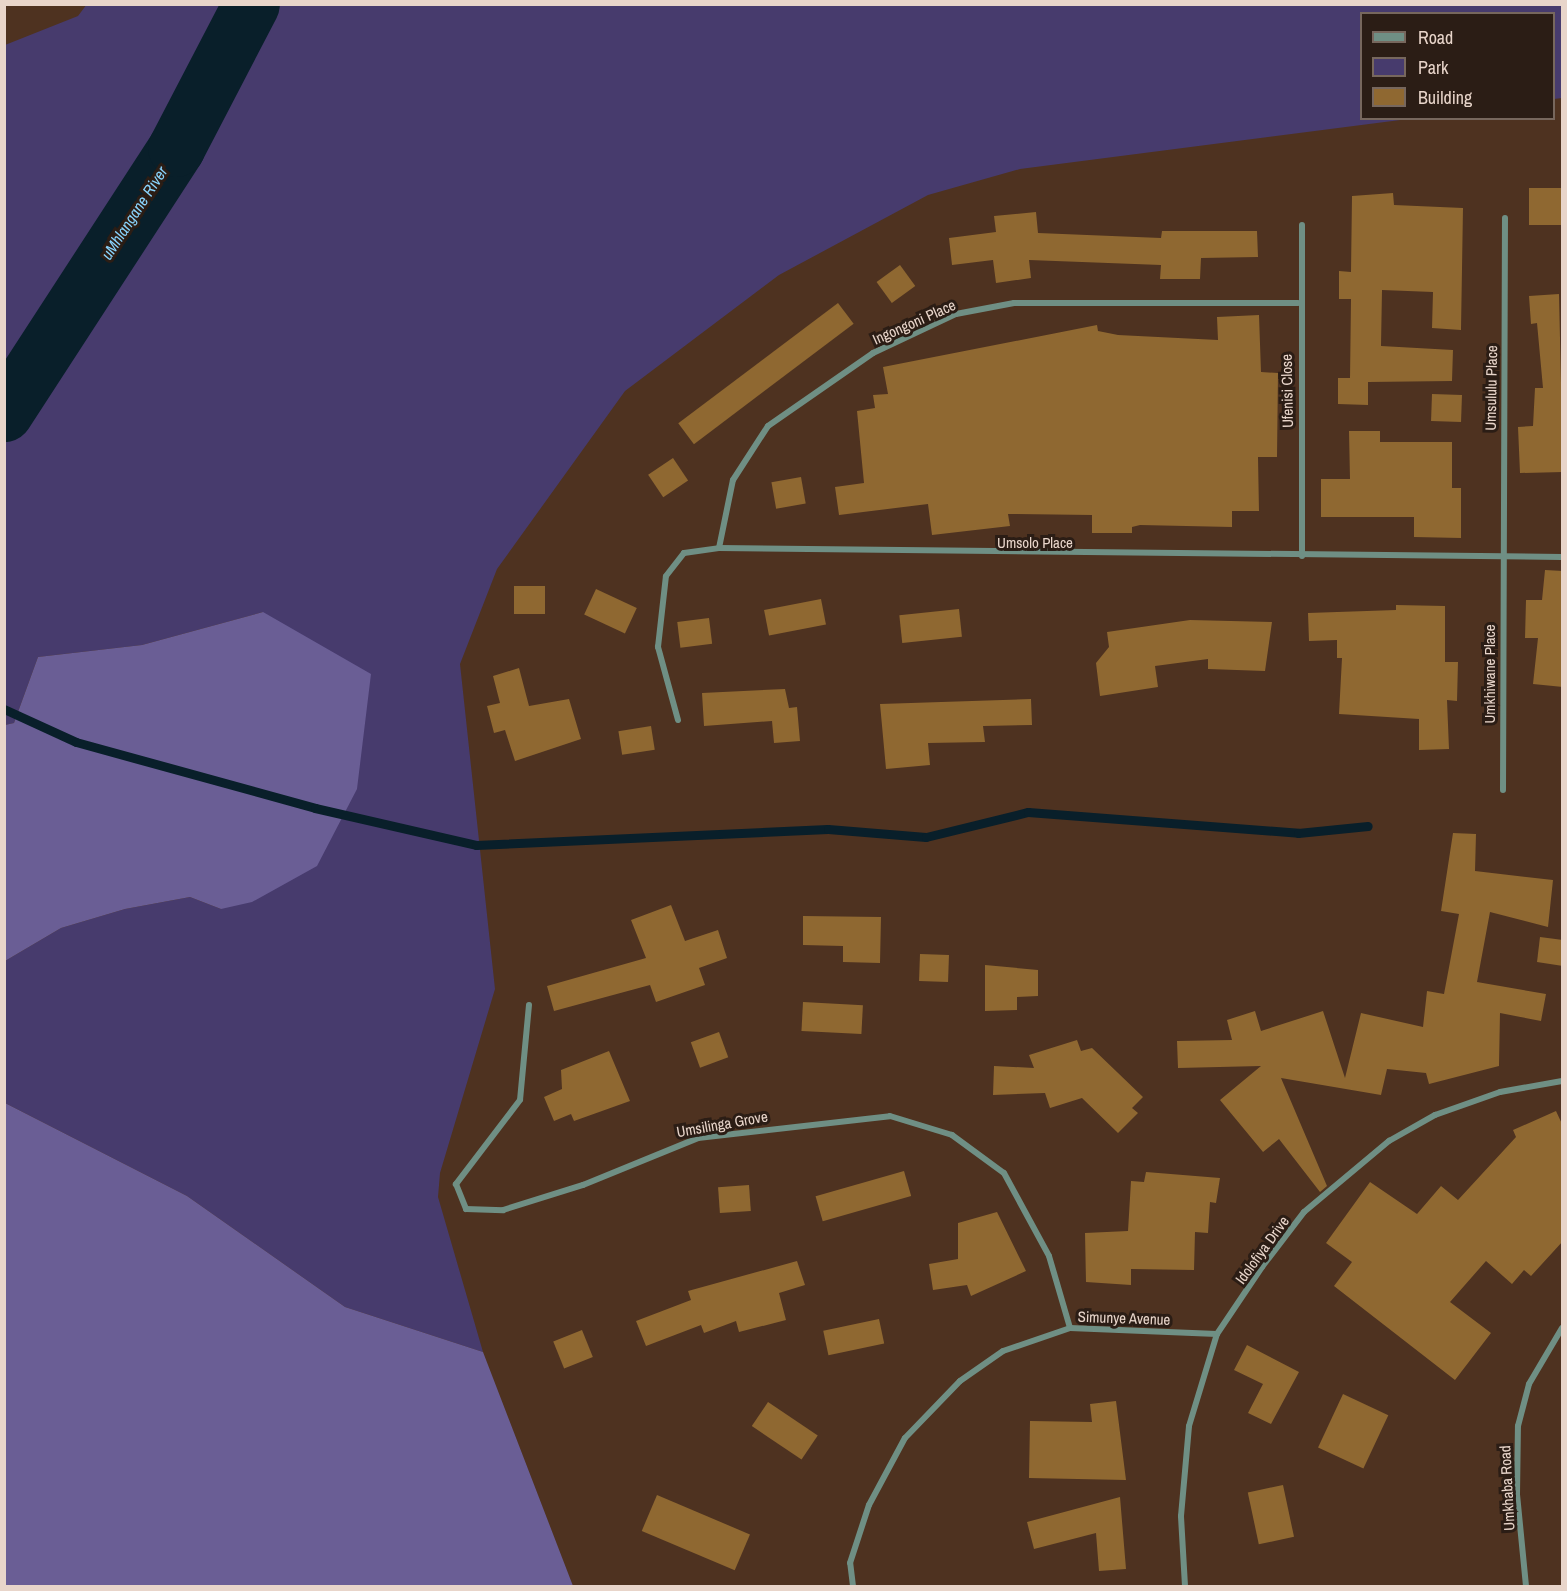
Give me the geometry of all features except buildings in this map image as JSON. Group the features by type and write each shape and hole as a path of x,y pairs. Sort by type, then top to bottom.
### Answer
{"street":[{"name":"Umsululu Place","path":"1502,558 1505,218"},
{"name":"Ufenisi Close","path":"1302,225 1298,303 1302,556"},
{"name":"Ingongoni Place","path":"719,548 734,480 768,426 873,353 956,315 1014,303 1298,303"},
{"name":"Umsolo Place","path":"678,720 658,647 659,604 673,561 684,553 719,548 1563,557"},
{"name":"Umkhiwane Place","path":"1502,558 1503,790"},
{"name":"Umsilinga Grove","path":"529,1005 520,1100 456,1184 466,1209 502,1210 583,1185 698,1138 890,1116 952,1135 1004,1173 1049,1256 1070,1328"},
{"name":"Idolofiya Drive","path":"1185,1587 1181,1516 1189,1426 1217,1334 1304,1212 1389,1141 1435,1115 1500,1092 1563,1081"},
{"name":"Simunye Avenue","path":"853,1587 850,1563 868,1505 905,1438 960,1381 1003,1351 1070,1328 1217,1334"},
{"name":"Umkhaba Road","path":"1526,1587 1516,1475 1518,1426 1529,1384 1563,1328"}],"green space":[{"path":"87,4 1562,5 1562,98 1555,99 1555,12 1360,12 1360,120 1400,120 1020,169 928,195 779,275 625,391 497,569 460,664 495,989 440,1173 438,1197 483,1352 345,1307 187,1196 5,1103 5,961 61,928 125,909 190,897 221,909 263,612 142,645 38,657 14,723 5,725 5,45 78,16"}],"shaded area":[{"path":"263,612 371,674 357,789 317,866 252,902 221,909 190,897 125,909 61,928 5,961 5,725 14,723 38,657 142,645"},
{"path":"5,1103 187,1196 345,1307 483,1352 573,1586 5,1586"}],"waterway":[{"name":"uMhlangane River","path":"4,413 176,148 251,4"},
{"path":"4,709 76,742 315,808 476,845 828,829 926,837 1028,812 1298,833 1368,826"}]}
